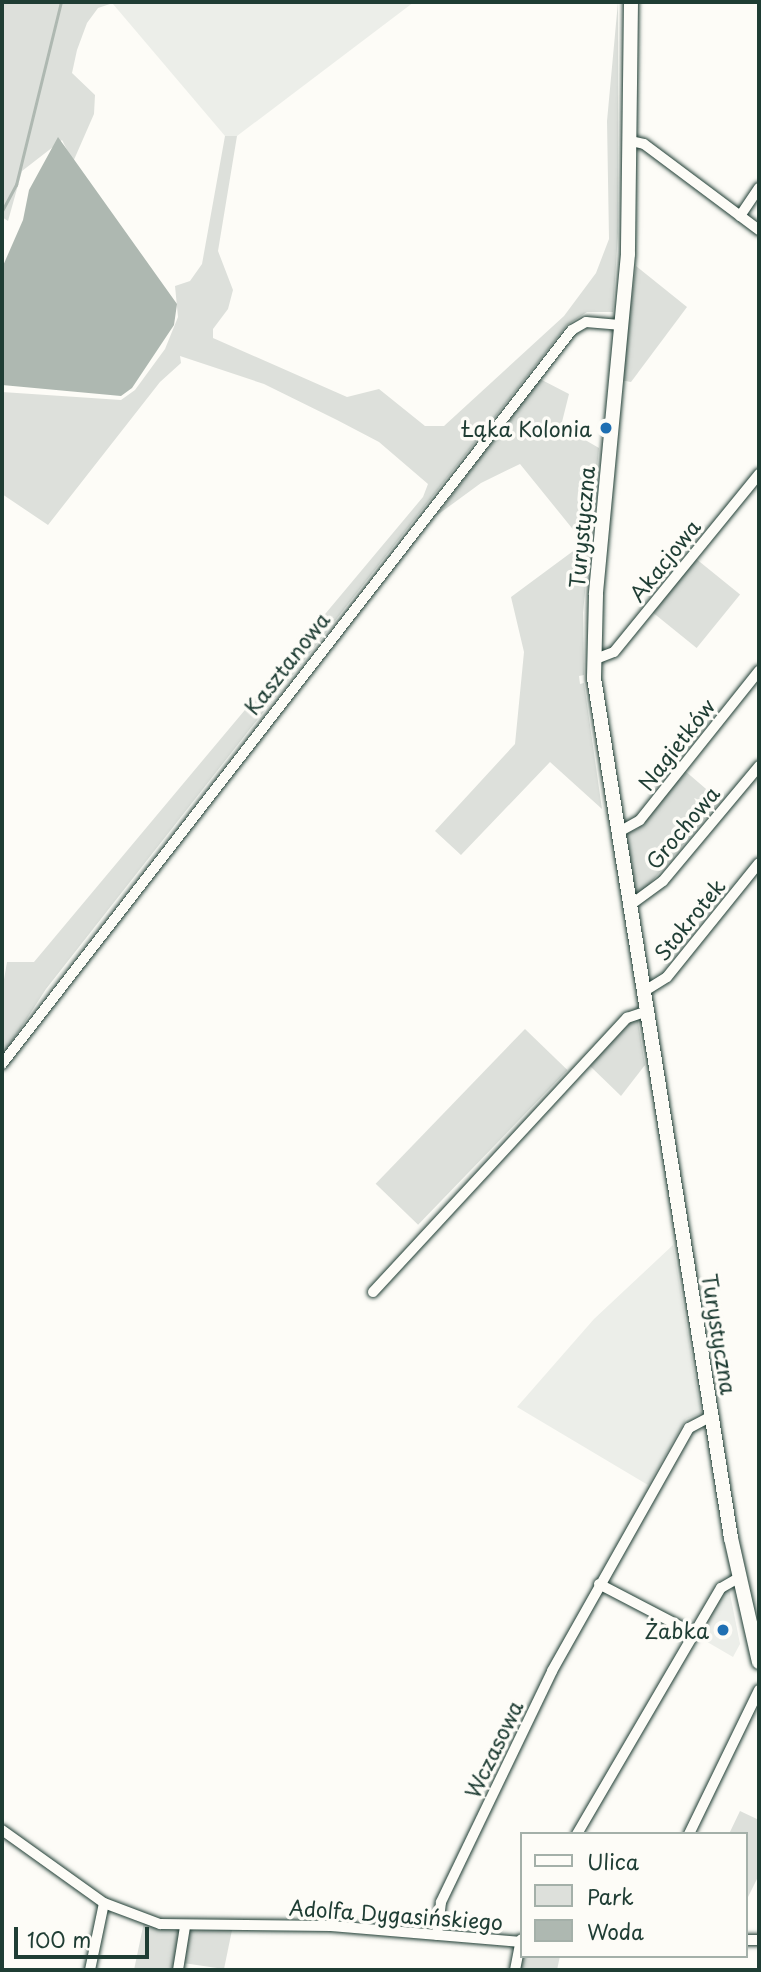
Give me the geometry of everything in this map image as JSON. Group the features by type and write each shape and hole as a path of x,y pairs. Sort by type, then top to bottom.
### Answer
{"main road":[{"name":"Turystyczna","path":"631,2 631,141 622,325 593,660 617,833 738,1578 759,1662"}],"street":[{"path":"631,141 644,144 759,230"},
{"path":"740,216 759,188"},
{"name":"Kasztanowa","path":"2,1064 49,998 572,330 586,322 622,325"},
{"name":"Akacjowa","path":"593,660 614,652 759,474"},
{"name":"Nagietków","path":"617,833 640,820 759,671"},
{"name":"Grochowa","path":"629,906 663,881 759,766"},
{"name":"Stokrotek","path":"643,992 667,977 759,863"},
{"path":"373,1292 628,1018 647,1011"},
{"name":"Wczasowa","path":"437,1935 441,1902 599,1584 690,1428 712,1416"},
{"path":"578,1832 723,1585 738,1578"},
{"path":"599,1584 693,1633"},
{"path":"690,1832 759,1690"},
{"name":"Adolfa Dygasińskiego","path":"2,1830 104,1903 132,1916 185,1927 331,1926 520,1941"},
{"path":"90,1970 104,1903"},
{"path":"178,1970 185,1927"},
{"path":"515,1970 520,1946"}],"shaded area":[{"path":"414,2 237,136 225,136 113,4"},
{"path":"673,1245 701,1413 686,1419 648,1485 517,1407 594,1319"},
{"path":"728,1584 740,1644 733,1657 697,1636"}],"green space":[{"path":"2,2 116,2 98,8 87,23 77,50 72,73 95,95 94,114 73,162 62,140 22,171 8,221 2,217"},
{"path":"618,2 618,233 613,312 587,312 567,325 46,989 2,1057 2,991 7,962 34,962 423,497 428,484 379,442 337,420 264,384 180,356 181,363 160,382 48,525 2,494 2,392 121,400 135,390 165,349 178,317 175,286 190,281 202,264 225,136 237,136 218,251 233,290 228,309 213,329 213,338 347,397 379,389 425,426 444,426 564,316 596,273 609,239 607,121"},
{"path":"636,266 687,307 631,382 620,380"},
{"path":"540,379 569,394 561,426 599,448 583,613 584,675 579,676 580,684 584,683 602,809 550,762 461,855 435,831 515,744 524,652 511,597 584,543 520,464 481,483 436,516"},
{"path":"695,558 740,595 697,648 652,612"},
{"path":"684,770 720,801 636,900 625,834 637,829"},
{"path":"637,1016 645,1065 621,1096 589,1065"},
{"path":"525,1029 567,1070 418,1225 376,1184"},
{"path":"740,1811 759,1820 759,1875 747,1899 747,1832 730,1832"},
{"path":"144,1922 181,1930 175,1970 134,1970"},
{"path":"190,1930 232,1930 224,1969 183,1963"},
{"path":"521,1958 560,1958 557,1970 517,1970"}],"water":[{"path":"58,137 177,304 174,325 132,388 121,396 2,385 2,268 23,220 29,190"}],"waterway":[{"path":"2,211 16,185 61,2"}],"place":[{"name":"Łąka Kolonia","path":"606,428"},
{"name":"Żabka","path":"723,1630"}]}
